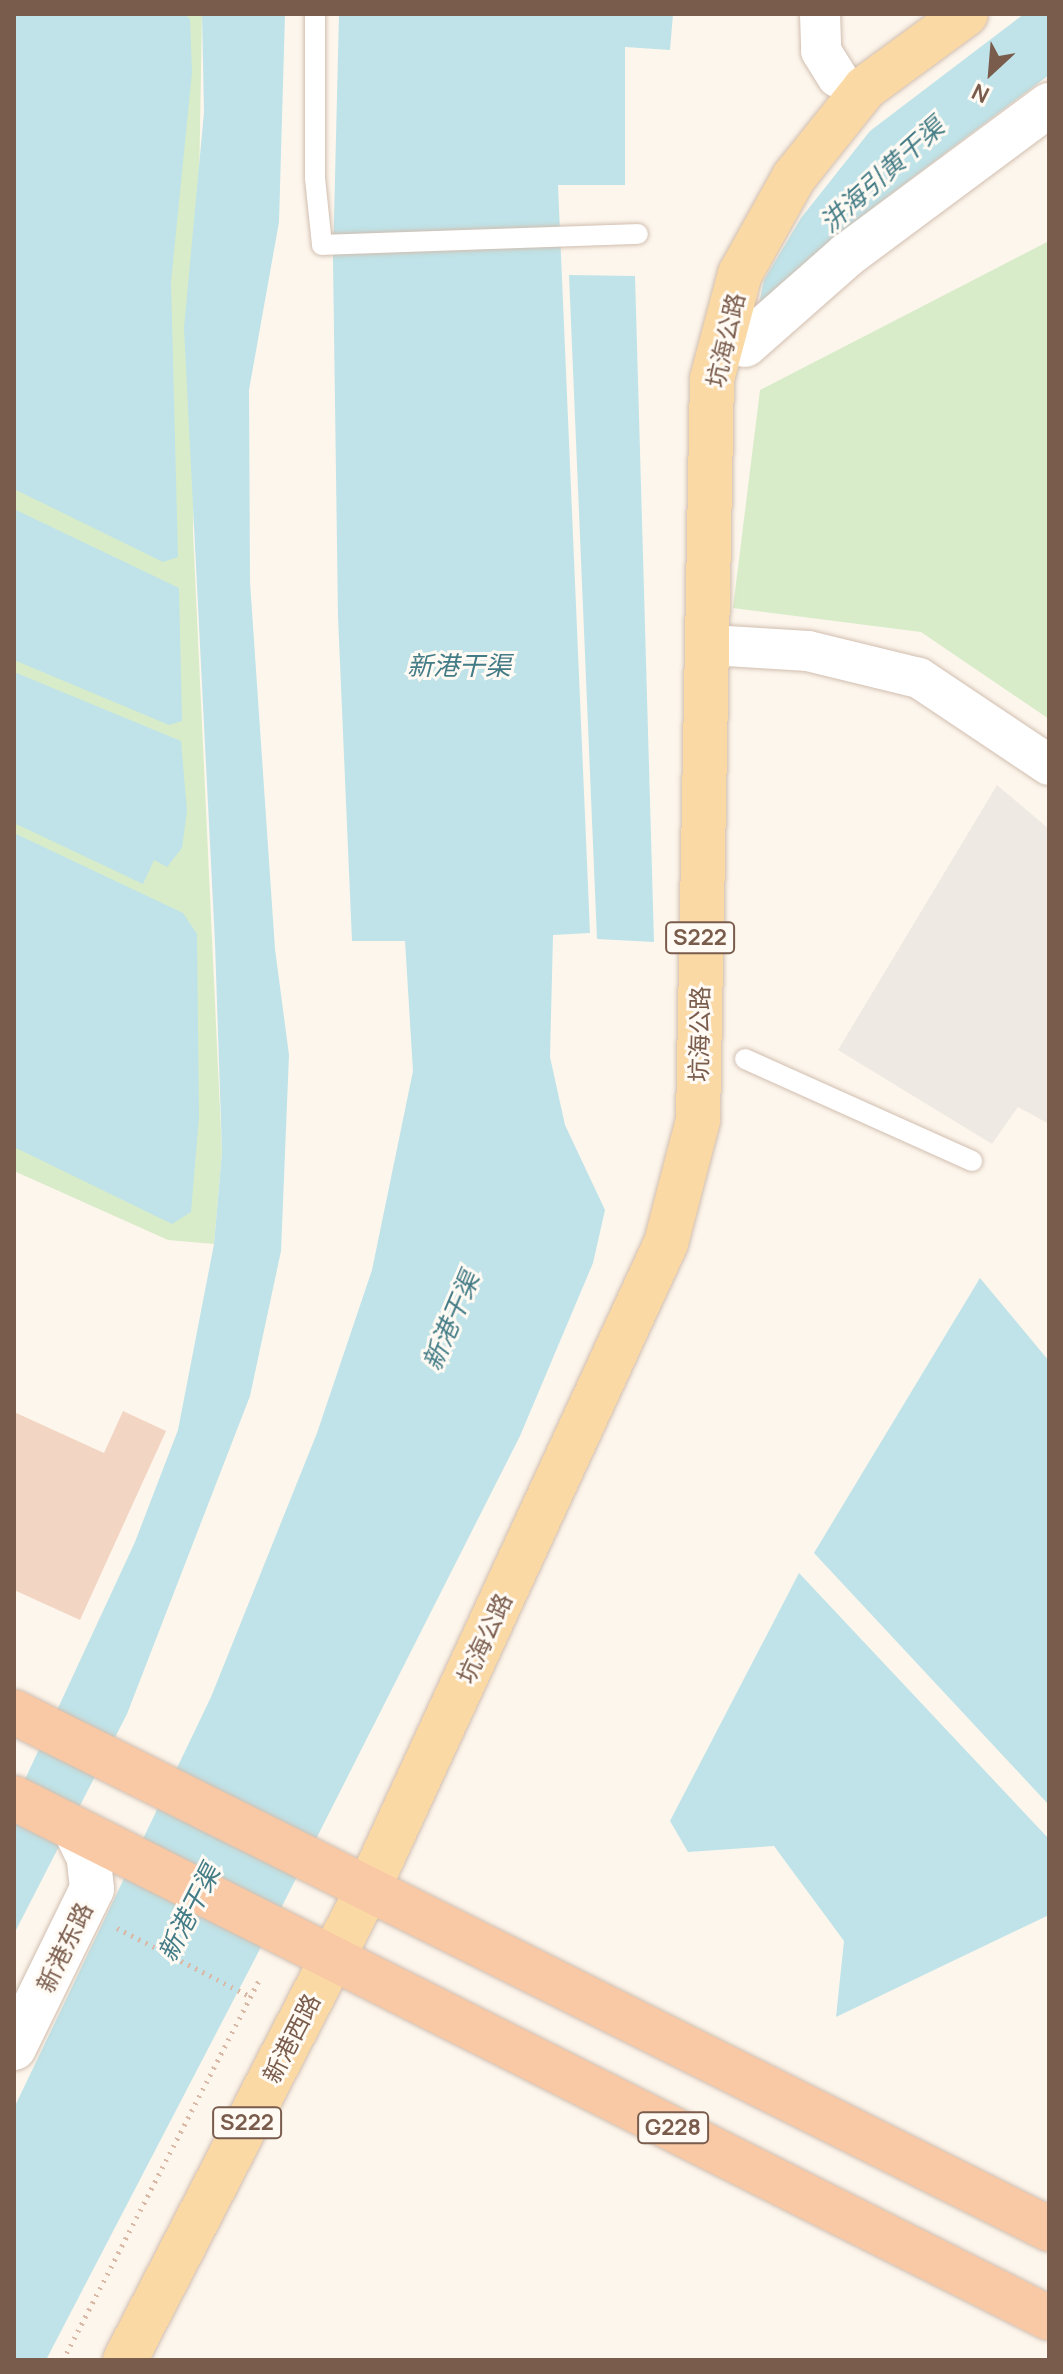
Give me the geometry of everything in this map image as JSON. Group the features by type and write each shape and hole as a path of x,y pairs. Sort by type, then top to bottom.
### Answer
{"highway":[{"path":"28,1719 1049,2229"},
{"path":"14,1798 98,1873"},
{"name":"G228","path":"98,1873 149,1865 1049,2318"}],"main road":[{"name":"坑海公路","path":"369,1887 666,1243 698,1120 712,395 740,274 794,177 865,88 966,14"},
{"name":"新港西路","path":"125,2360 315,1947 369,1887"}],"street":[{"path":"820,14 821,51 837,77"},
{"path":"745,345 847,255 1049,105"},
{"path":"727,646 808,651 919,678 1049,765"},
{"name":"新港东路","path":"14,2048 98,1873"}],"lane":[{"path":"315,14 315,178 322,245 638,234"},
{"path":"745,1059 972,1161"}],"path":[{"path":"98,1873 251,1997"},
{"path":"63,2360 260,1979"}],"shaded area":[{"path":"997,785 1049,829 1049,1124 1018,1107 992,1144 838,1050"}],"green space":[{"path":"14,14 202,14 193,532 222,1152 214,1244 168,1240 14,1171"},
{"path":"1049,241 1049,719 921,632 733,608 760,390"}],"water":[{"path":"14,14 184,14 190,19 192,72 171,282 178,557 163,562 14,489"},
{"path":"202,14 285,14 279,222 249,390 250,582 275,949 289,1055 281,1251 250,1396 127,1714 14,1934 14,1803 135,1542 178,1430 214,1244 222,1152 215,943 184,328 204,112"},
{"name":"新港干渠","path":"339,14 673,14 670,50 625,47 625,185 558,185 590,933 553,935 550,1057 565,1125 605,1210 593,1263 520,1436 272,1926 46,2360 14,2360 14,2108 211,1697 317,1433 372,1270 413,1071 405,941 352,941 338,617 333,260"},
{"name":"汫海引黄干渠","path":"1024,14 1049,14 1049,75 875,206 759,304 764,280 801,218 870,131"},
{"path":"569,275 635,276 654,942 597,939"},
{"path":"14,509 179,588 182,721 169,725 14,660"},
{"path":"14,672 181,741 187,811 182,848 167,867 154,860 143,884 14,823"},
{"path":"14,833 183,913 197,934 199,1117 191,1212 172,1224 14,1147"},
{"path":"980,1278 1049,1361 1049,1805 814,1553"},
{"path":"799,1573 1049,1839 1049,1915 836,2017 844,1941 774,1846 688,1852 670,1821"}],"building":[{"path":"123,1411 166,1431 80,1620 14,1590 14,1412 104,1453"}]}
